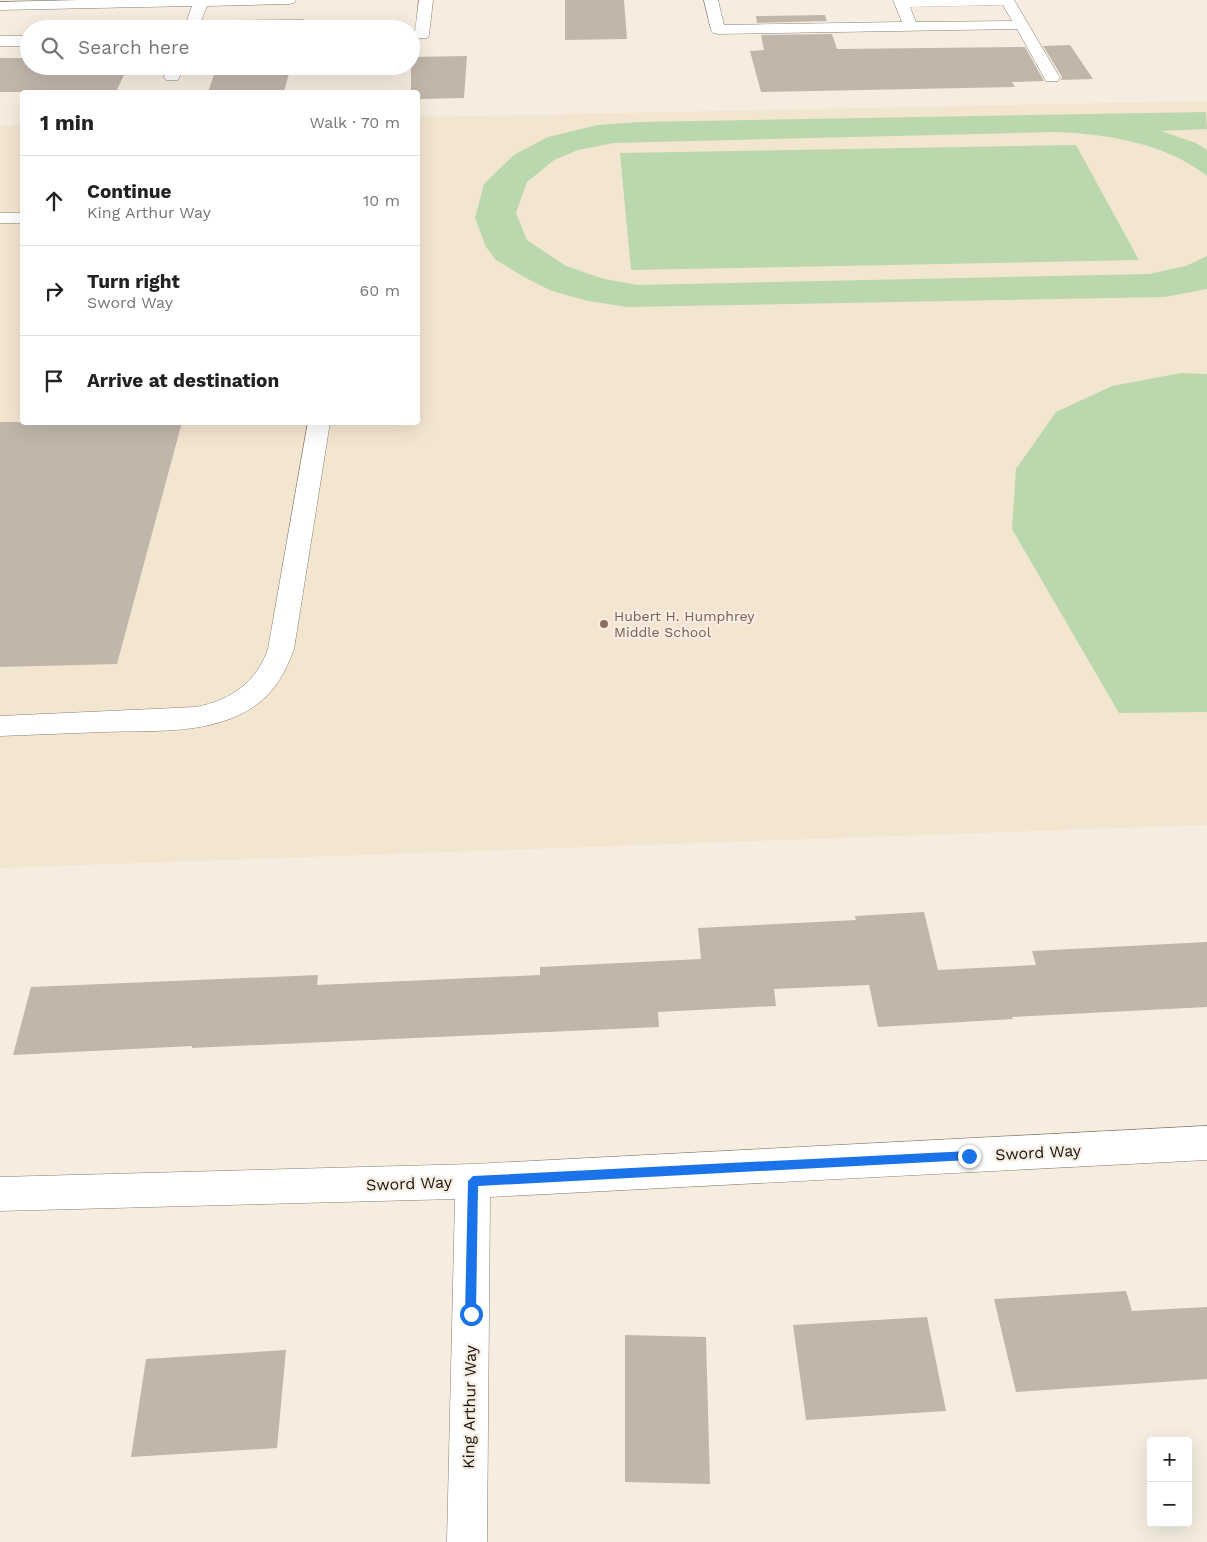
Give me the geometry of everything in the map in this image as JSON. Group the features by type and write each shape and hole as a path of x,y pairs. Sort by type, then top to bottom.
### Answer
{"street":[{"path":"0,6 289,0"},
{"path":"420,35 422,35 426,0"},
{"path":"711,0 718,30 1021,25"},
{"path":"195,20 202,1"},
{"path":"911,26 901,2 1008,1 1052,78"},
{"path":"0,41 20,41"},
{"path":"0,218 20,218"},
{"path":"0,726 199,717 222,711 237,704 265,684 275,667 281,649 318,425"},
{"name":"Sword Way","path":"0,1194 473,1181 1207,1143"},
{"name":"King Arthur Way","path":"467,1542 473,1181"}],"shaded area":[{"name":"Hubert H. Humphrey Middle School","path":"1207,101 1207,825 0,868 0,126 20,125 20,425 420,425 420,117"}],"green space":[{"path":"1206,112 1207,129 1161,131 1196,143 1207,150 1207,176 1173,155 1154,148 1115,138 1075,133 614,143 578,150 554,160 527,182 516,213 527,240 566,266 604,279 638,285 1149,274 1186,266 1207,256 1207,289 1165,297 628,307 588,301 552,291 524,277 496,260 486,247 475,218 484,184 514,155 548,137 598,125 640,122"},
{"path":"1076,145 1139,260 631,270 620,153"},
{"path":"1181,373 1207,374 1207,712 1119,713 1012,529 1016,469 1056,412 1112,386"}],"building":[{"path":"565,0 624,0 627,39 565,40"},
{"path":"825,15 827,21 757,23 756,16"},
{"path":"304,19 304,20 233,20"},
{"path":"832,34 837,49 1025,47 1044,81 1012,82 1015,87 761,92 750,51 764,50 761,35"},
{"path":"1070,45 1093,79 1061,80 1062,77 1043,46"},
{"path":"467,56 464,98 420,99 420,90 411,90 411,75 420,75 420,57"},
{"path":"0,58 20,58 20,75 124,75 117,90 20,90 20,92 0,92"},
{"path":"214,75 289,75 285,90 209,90"},
{"path":"0,422 20,422 20,425 181,425 117,664 0,667"},
{"path":"924,912 938,970 1036,965 1032,951 1207,942 1207,1007 1012,1017 1013,1019 878,1027 869,985 774,989 776,1006 658,1012 659,1027 13,1055 31,987 318,975 317,985 540,975 540,967 701,959 698,928 856,920 855,916"},
{"path":"1126,1291 1132,1311 1207,1307 1207,1379 1016,1392 994,1299"},
{"path":"927,1317 946,1411 806,1420 793,1325"},
{"path":"625,1335 706,1337 710,1484 625,1482"},
{"path":"286,1350 277,1448 131,1457 146,1359"}],"place":[{"name":"Hubert H. Humphrey Middle School","path":"604,624"}],"route":[{"path":"471,1314 473,1181 969,1156"}]}
